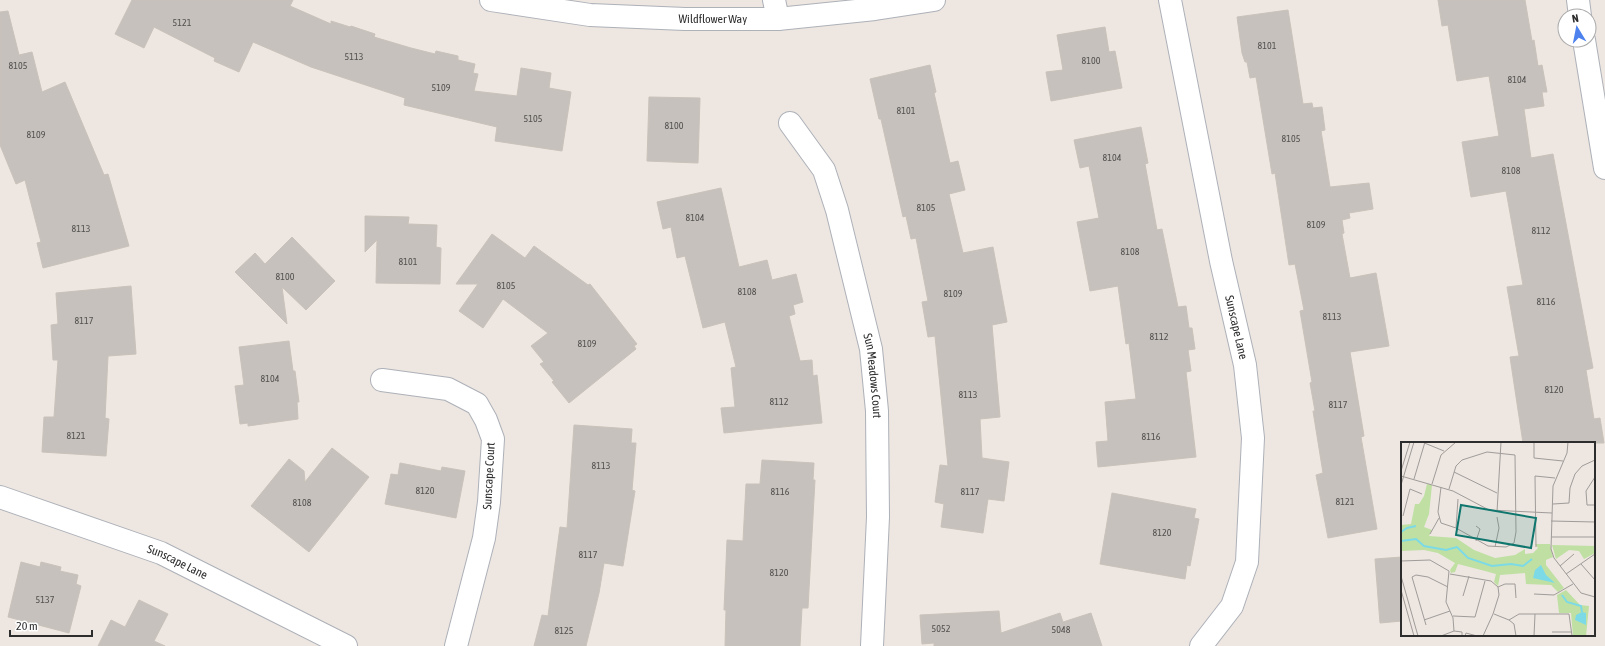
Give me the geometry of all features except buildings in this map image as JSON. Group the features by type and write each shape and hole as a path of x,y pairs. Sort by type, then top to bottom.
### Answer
{"street":[{"name":"Wildflower Way","path":"491,0 590,15 685,19 776,10 875,9 934,0"},
{"name":"Sunscape Lane","path":"1170,0 1221,261 1245,364 1253,438 1247,562 1232,606 1201,646"},
{"path":"1585,48 1605,168"},
{"name":"Sun Meadows Court","path":"790,123 824,170 838,210 871,349 877,411 878,509 872,646"},
{"name":"Sunscape Court","path":"382,380 448,389 478,404 486,420 493,440 489,502 484,538 456,646"},
{"name":"Sunscape Lane","path":"0,497 161,553 346,646"}]}
